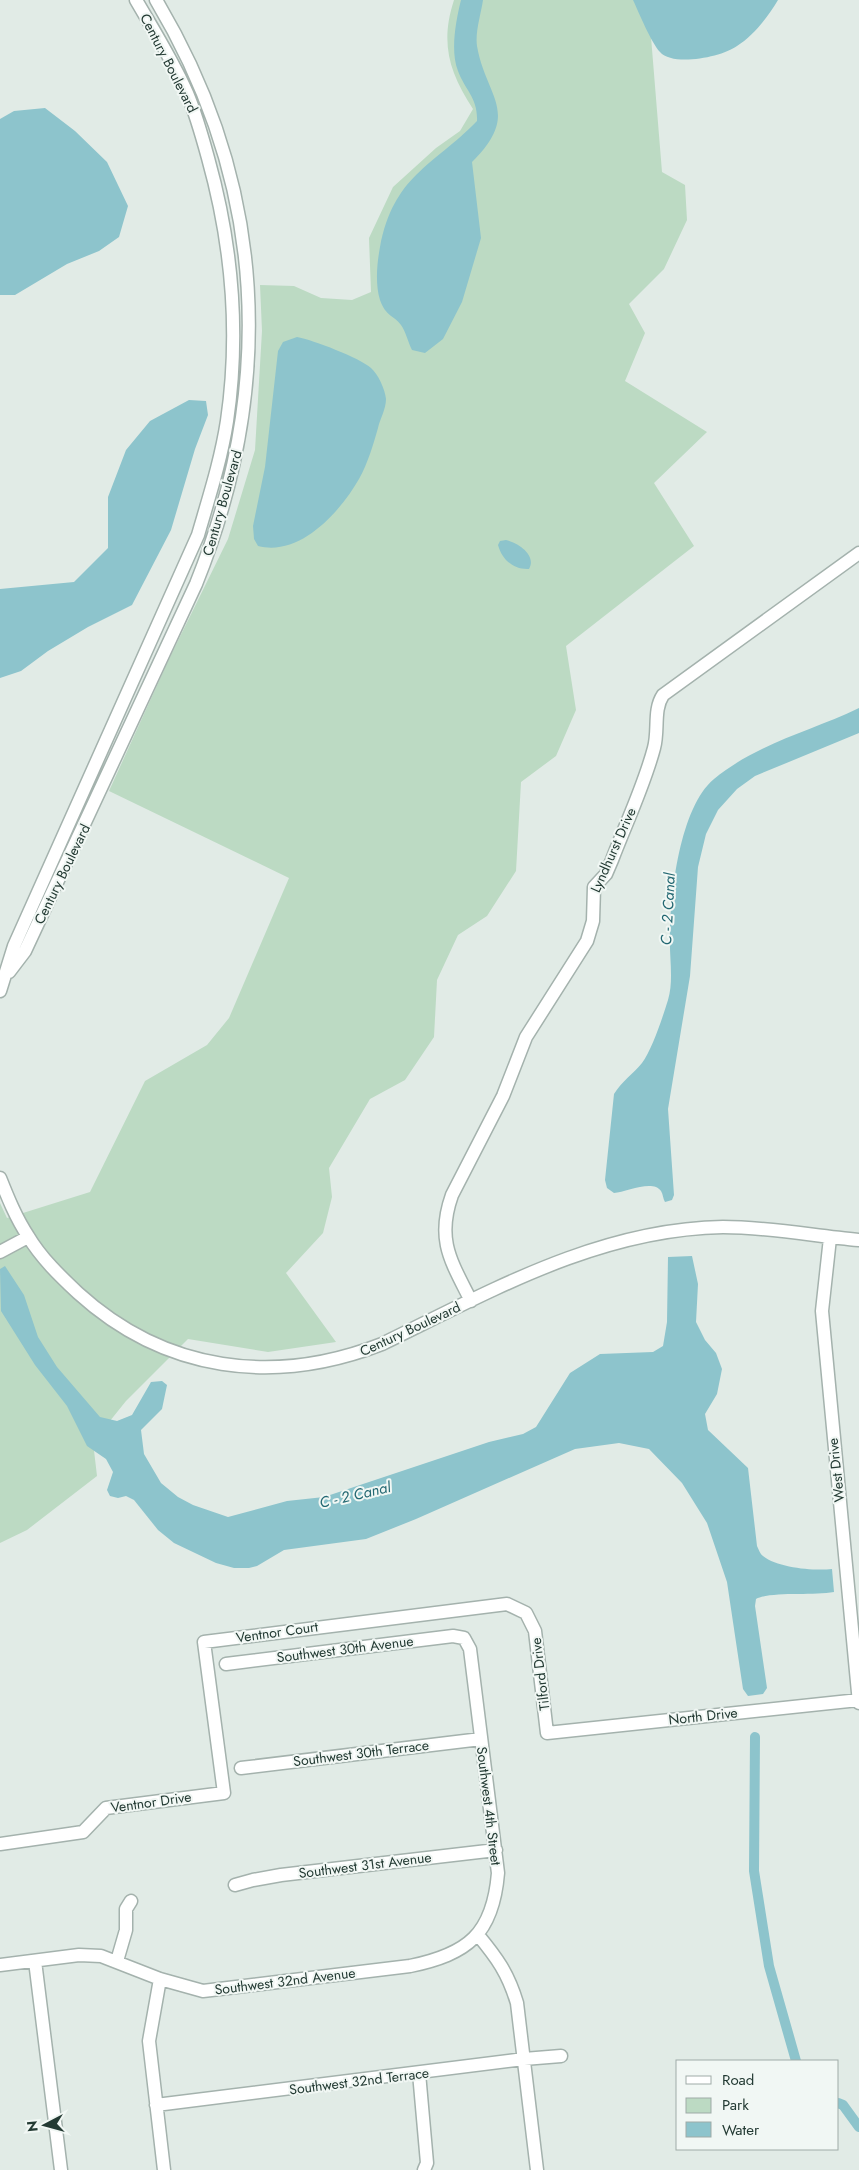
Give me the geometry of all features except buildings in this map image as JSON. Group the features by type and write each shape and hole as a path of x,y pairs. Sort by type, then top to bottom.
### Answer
{"street":[{"name":"Century Boulevard","path":"2,984 14,946 198,535 217,472 227,421 232,377 233,297 227,235 219,197 197,119 186,92 136,0"},
{"name":"Century Boulevard","path":"2,984 26,951 196,584 214,540 233,476 243,423 248,378 250,318 244,236 235,193 208,103 174,29 156,0"},
{"name":"Lyndhurst Drive","path":"470,1301 446,1244 444,1228 446,1212 452,1196 504,1096 526,1038 587,940 593,921 592,896 594,887 606,874 652,757 659,702 663,695 729,645 859,553"},
{"name":"Century Boulevard","path":"0,1178 28,1237 58,1274 98,1311 153,1345 175,1352 239,1366 283,1368 355,1354 382,1344 545,1266 587,1250 634,1237 673,1231 740,1227 859,1240"},
{"path":"0,1252 28,1237"},
{"name":"West Drive","path":"830,1238 822,1311 859,1702"},
{"name":"Tilford Drive","path":"502,1604 516,1607 526,1613 535,1631 547,1733"},
{"name":"Ventnor Court","path":"224,1793 204,1642 502,1604"},
{"name":"Southwest 30th Avenue","path":"226,1664 454,1636 464,1638"},
{"name":"Southwest 4th Street","path":"464,1638 470,1649 496,1850 496,1890 486,1921 478,1935"},
{"name":"North Drive","path":"547,1733 859,1702"},
{"name":"Southwest 30th Terrace","path":"241,1768 481,1739"},
{"name":"Ventnor Drive","path":"0,1844 83,1832 106,1808 224,1793"},
{"name":"Southwest 31st Avenue","path":"235,1885 280,1875 496,1850"},
{"path":"117,1961 126,1930 126,1909 131,1901"},
{"path":"478,1935 503,1966 511,1982 524,2059 537,2170"},
{"name":"Southwest 32nd Avenue","path":"0,1965 79,1955 117,1961 160,1979 203,1991 410,1966 440,1960 457,1951 478,1935"},
{"path":"35,1960 61,2170"},
{"path":"160,1979 149,2041 164,2170"},
{"name":"Southwest 32nd Terrace","path":"156,2105 560,2056"},
{"path":"419,2073 427,2163 424,2170"}],"green space":[{"path":"454,0 648,0 662,172 685,185 687,220 664,269 629,304 645,333 625,381 707,432 654,483 694,546 566,646 576,710 556,756 521,782 516,871 487,916 458,935 437,980 434,1037 405,1080 370,1099 329,1168 332,1197 323,1233 286,1273 336,1342 268,1352 188,1339 126,1401 93,1442 97,1476 27,1530 0,1543 0,1203 7,1218 90,1192 145,1081 207,1045 229,1018 289,878 109,791 169,659 228,539 255,450 262,331 260,285 294,286 321,298 352,300 371,292 369,238 393,187 436,148 460,131 473,109 458,82 449,57 448,30"}],"water":[{"path":"461,0 483,0 477,29 477,46 481,64 497,105 498,117 495,130 487,145 472,162 481,238 462,302 443,339 425,353 412,350 401,325 382,306 377,287 378,260 386,223 395,203 405,188 417,174 477,121 473,100 458,71 454,54 456,26"},
{"path":"633,0 778,0 760,26 737,46 720,54 686,60 675,59 660,52 649,35"},
{"path":"45,108 75,131 107,162 128,206 119,237 99,251 67,264 15,295 0,295 0,119 14,111"},
{"path":"297,337 336,350 357,359 371,368 383,386 386,403 365,467 351,492 330,518 317,529 289,545 274,548 258,546 254,539 253,526 265,467 278,351 283,342"},
{"path":"189,400 206,401 208,415 195,449 171,530 132,605 88,627 48,651 21,671 0,678 0,589 74,582 108,548 108,497 126,450 150,421"},
{"path":"506,540 525,550 530,559 529,569 514,566 502,555 498,545 500,541"},
{"path":"859,708 859,733 755,776 737,789 718,810 706,834 698,867 690,976 668,1109 674,1195 672,1200 665,1202 661,1191 652,1186 614,1193 607,1188 605,1180 614,1094 646,1057 657,1033 668,1000 671,976 670,918 675,875 685,830 693,809 702,792 714,779 748,756"},
{"name":"C - 2 Canal","path":"692,1256 698,1284 696,1322 705,1340 716,1353 722,1369 717,1394 705,1414 708,1430 748,1468 757,1546 762,1555 787,1566 816,1570 832,1569 834,1592 782,1594 756,1599 755,1606 767,1688 763,1694 748,1696 743,1689 727,1582 707,1523 682,1483 649,1449 619,1443 575,1449 366,1539 284,1550 257,1566 234,1568 216,1563 174,1543 158,1530 134,1500 126,1496 118,1498 110,1496 107,1490 113,1472 106,1459 87,1446 67,1406 35,1365 1,1311 0,1269 5,1266 24,1295 38,1337 57,1367 100,1417 117,1421 132,1415 151,1382 162,1381 167,1385 162,1409 141,1430 144,1454 161,1483 178,1497 193,1505 228,1517 287,1501 324,1497 489,1442 523,1434 536,1427 570,1373 600,1354 653,1352 663,1346 667,1322 668,1257"}],"waterway":[{"path":"755,1737 754,1871 769,1966 796,2060"},
{"path":"839,2103 843,2105 859,2127"}]}
